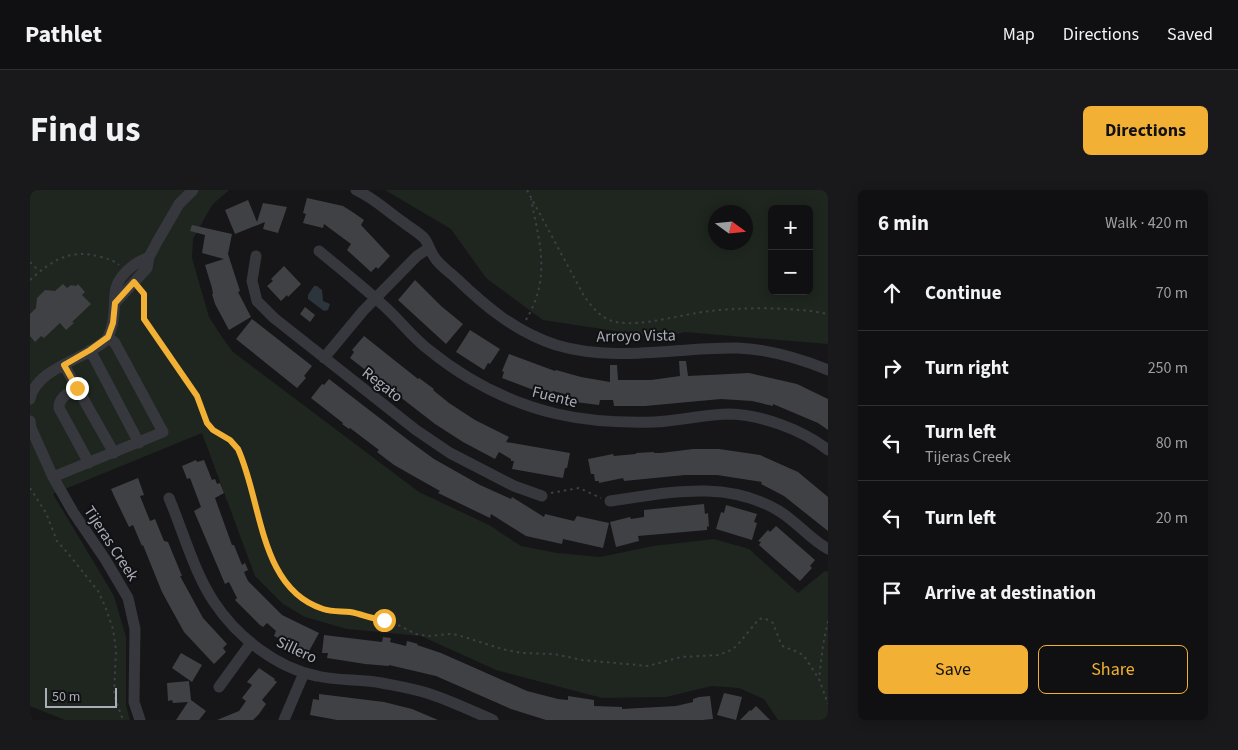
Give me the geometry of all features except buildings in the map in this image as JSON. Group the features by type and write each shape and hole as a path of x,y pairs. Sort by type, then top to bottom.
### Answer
{"street":[{"path":"115,303 147,268 149,257 179,204 193,190"},
{"path":"324,358 375,298 417,256 426,243 375,200 356,190"},
{"name":"Arroyo Vista","path":"426,243 435,258 478,299 502,318 521,330 557,345 599,354 646,354 736,348 797,358 828,370"},
{"name":"Fuente","path":"319,251 375,298 428,349 454,369 520,404 556,414 590,420 655,422 731,414 773,421 817,441 828,450"},
{"name":"Regato","path":"256,256 252,281 257,300 274,318 416,430 450,453 514,486 542,496"},
{"path":"30,399 40,380 108,337 113,323 115,291 119,281 126,271 149,257"},
{"path":"53,477 163,432 116,343 108,337"},
{"path":"90,350 139,443"},
{"path":"64,365 114,453"},
{"path":"77,388 61,398 58,408 89,463"},
{"name":"Tijeras Creek","path":"30,421 31,428 53,477 128,598 135,629 134,702 140,720"},
{"path":"610,501 700,490 726,491 764,503 780,512 828,549"},
{"name":"Sillero","path":"169,498 201,577 214,602 230,622 251,643 284,664 304,673 339,680 380,682 429,694 493,720"},
{"path":"219,687 251,643"},
{"path":"284,720 304,673"}],"path":[{"path":"521,330 534,308 540,290 542,260 528,190"},
{"path":"530,197 592,308 615,322 644,321 711,310 786,310 828,314"},
{"path":"30,280 52,262 65,256 87,253 115,262 126,271"},
{"path":"30,262 40,271"},
{"path":"134,282 144,294 144,319 197,396 207,423 213,430 230,440 238,449 270,557 293,592 301,598 325,610 358,614 392,622 416,634 428,636 458,634 502,650 554,654 582,660 648,666 682,657 720,655 733,649 759,619 764,618 774,623 780,644 784,648 804,656 819,679 828,704"},
{"path":"30,488 46,513 57,541 72,556 98,591 105,606 113,630 116,650 114,695 123,720"},
{"path":"542,496 560,490 579,488 610,501"},
{"path":"819,679 828,621"}],"shaded area":[{"path":"30,190 229,190 212,205 193,239 192,258 209,317 233,352 419,492 489,525 521,546 557,553 600,557 653,546 714,539 749,549 798,593 825,571 828,572 828,720 778,720 764,699 739,688 712,686 666,697 602,698 496,670 421,636 347,629 305,617 283,604 255,576 202,433 53,494 114,596 126,637 126,705 130,720 65,720 30,706"},
{"path":"385,190 828,190 828,344 685,332 661,338 543,320 486,278 451,229"},
{"path":"314,286 322,290 323,301 330,304 328,310 324,311 308,299 308,295"}],"route":[{"path":"77,388 64,365 108,337 113,323 115,303 134,282 144,294 144,319 197,396 207,423 213,430 235,444 238,449 242,457 270,557 293,592 312,605 325,610 349,612 384,620"}]}
